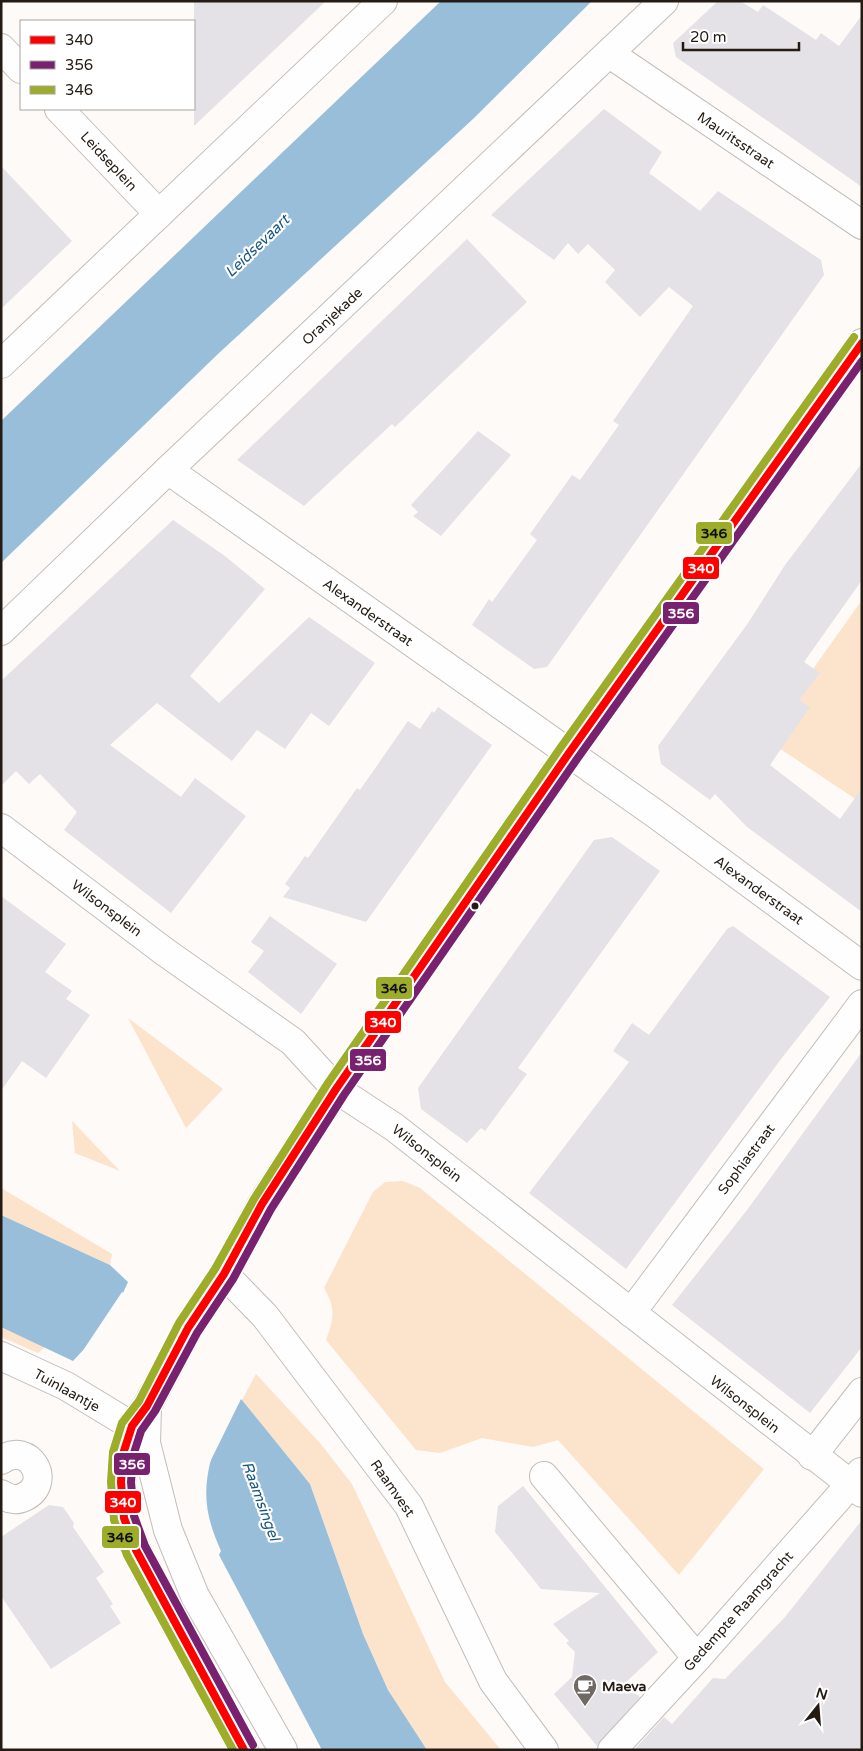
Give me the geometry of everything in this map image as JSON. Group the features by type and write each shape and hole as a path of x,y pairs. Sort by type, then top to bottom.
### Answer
{"street":[{"path":"1,364 383,1"},
{"name":"Oranjekade","path":"1,631 168,470 664,1"},
{"path":"1,48 20,68"},
{"name":"Mauritsstraat","path":"610,54 862,225"},
{"name":"Leidseplein","path":"60,110 159,214"},
{"path":"244,1750 136,1550 124,1518 121,1482 122,1454 139,1416 224,1274 262,1204 336,1089 569,753 862,343"},
{"name":"Alexanderstraat","path":"168,470 657,815 862,966"},
{"name":"Wilsonsplein","path":"1,828 165,952 293,1042 336,1089 394,1127 812,1456 858,1483"},
{"name":"Sophiastraat","path":"630,1313 862,1004"},
{"name":"Raamvest","path":"224,1274 265,1316 409,1506 493,1681 544,1750"},
{"name":"Tuinlaantje","path":"1,1356 66,1386 139,1416"},
{"path":"812,1456 862,1392"},
{"path":"139,1416 168,1530 195,1596 283,1750"},
{"path":"1,1460 11,1455 27,1457 37,1470 38,1480 33,1490 25,1497 14,1499 1,1494"},
{"path":"544,1476 697,1658"},
{"name":"Gedempte Raamgracht","path":"612,1750 858,1483"}],"shaded area":[{"path":"862,600 862,793 857,800 764,738"},
{"path":"128,1018 223,1089 186,1128"},
{"path":"72,1121 120,1171 75,1153"},
{"path":"403,1181 420,1188 764,1469 679,1575 558,1440 533,1447 482,1438 440,1453 416,1450 326,1340 331,1325 332,1307 324,1288 373,1192 385,1182"},
{"path":"1,1188 112,1254 110,1265 1,1215"},
{"path":"1,1327 45,1347 38,1353 1,1337"},
{"path":"256,1374 320,1443 352,1484 445,1682 501,1750 427,1750 388,1690 363,1634 310,1484 242,1400"}],"water":[{"name":"Leidsevaart","path":"441,1 592,1 473,119 219,353 1,563 1,421"},
{"name":"Raamsingel","path":"1,1215 110,1265 128,1282 122,1295 242,1400 310,1484 363,1634 388,1690 427,1750 322,1750 219,1555 221,1551 209,1516 206,1495 211,1459 85,1348 73,1361 1,1327"}],"pier":[{"path":"122,1292 242,1397 210,1462 84,1349"}],"building":[{"path":"194,1 326,1 194,126"},
{"path":"718,1 740,1 758,12 763,5 816,40 821,33 839,46 862,15 862,187 676,57 673,43"},
{"path":"604,109 662,152 649,173 700,211 718,191 821,260 824,275 547,667 534,669 472,625 489,599 492,602 537,540 530,534 572,475 580,480 619,425 613,421 693,306 669,287 640,317 605,282 615,270 588,244 578,254 568,243 554,260 491,215"},
{"path":"1,166 72,241 1,309"},
{"path":"467,239 527,302 395,427 392,424 304,506 237,460"},
{"path":"478,431 511,455 441,536 413,516 418,512 411,505"},
{"path":"862,463 862,580 804,662 820,673 799,700 810,707 770,765 840,819 862,788 862,912 747,827 715,794 710,800 661,764 658,746 748,623 785,565"},
{"path":"173,520 225,556 265,589 190,676 219,703 309,617 375,663 329,726 311,713 285,749 257,730 232,761 157,703 110,745 181,797 195,778 246,816 171,913 64,830 77,812 40,774 29,784 16,771 1,786 1,681"},
{"path":"438,707 492,745 366,922 283,897 290,888 285,884 305,856 308,858 357,788 360,790 408,721 420,729 432,711 434,713"},
{"path":"612,837 660,871 518,1068 527,1074 485,1131 481,1128 467,1143 421,1109 418,1088 594,840"},
{"path":"1,896 66,944 45,972 72,991 66,999 90,1015 46,1078 22,1061 1,1091"},
{"path":"270,916 337,964 301,1014 248,972 264,951 251,942"},
{"path":"733,926 830,997 781,1059 626,1269 529,1193 629,1062 613,1051 632,1023 649,1035 727,929"},
{"path":"862,1052 862,1347 810,1413 672,1305 747,1210"},
{"path":"523,1486 658,1652 624,1684 640,1697 597,1746 554,1694 572,1677 575,1652 566,1643 569,1641 553,1624 600,1593 541,1589 495,1532 498,1506"},
{"path":"49,1505 63,1507 74,1523 73,1527 104,1572 96,1578 113,1604 110,1606 121,1623 51,1669 1,1596 1,1537"},
{"path":"862,1520 862,1750 634,1750 664,1717 672,1724 713,1678 725,1679 785,1617"}],"transit line":[{"name":"346","path":"233,1750 127,1555 114,1520 111,1482 113,1452 122,1423 139,1401 179,1323 215,1269 254,1199 328,1083 561,747 854,337"},
{"name":"340","path":"244,1750 136,1550 124,1518 121,1482 123,1454 132,1426 147,1406 188,1328 224,1274 262,1204 336,1089 569,753 862,343"},
{"name":"356","path":"253,1745 145,1546 134,1516 131,1482 133,1456 141,1431 155,1411 197,1333 233,1279 271,1209 344,1095 577,759 862,361"}],"place":[{"name":"Maeva","path":"585,1707"}]}
